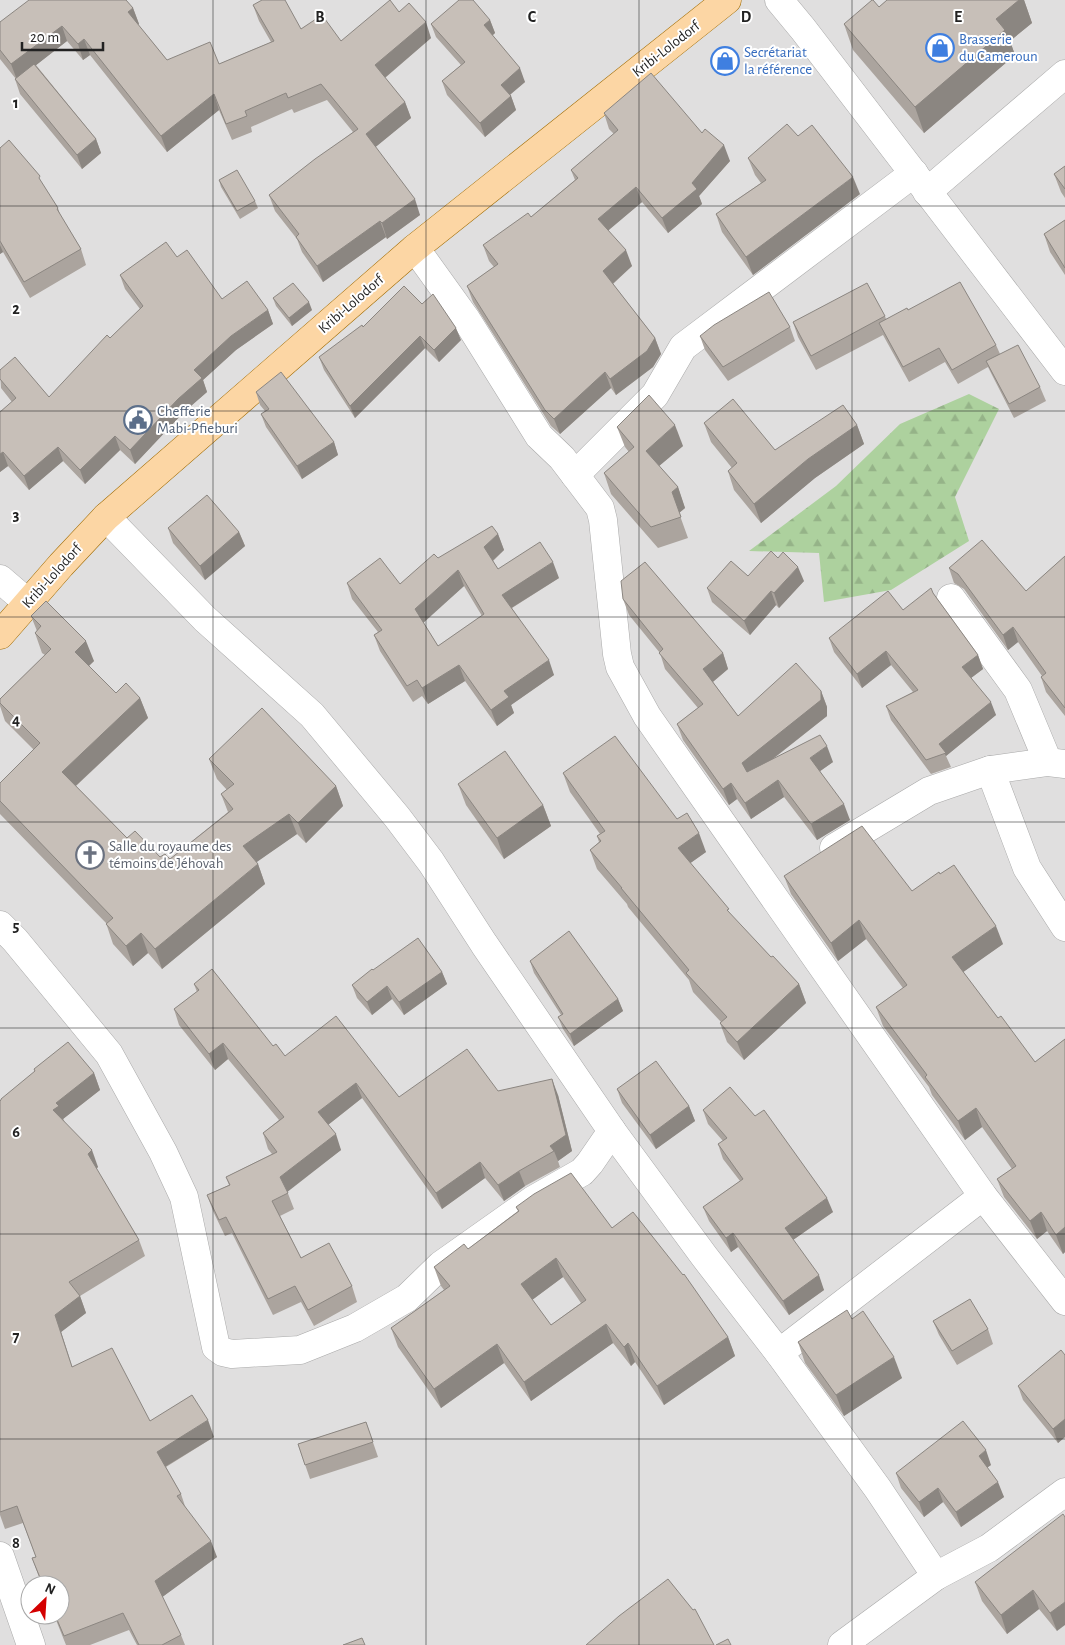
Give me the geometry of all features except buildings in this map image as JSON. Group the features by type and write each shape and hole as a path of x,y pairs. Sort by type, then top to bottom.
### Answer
{"main road":[{"name":"Kribi-Lolodorf","path":"0,635 106,517 415,248 727,0"}],"street":[{"path":"779,0 1065,371"},
{"path":"574,475 655,395 683,347 921,183 1065,74"},
{"path":"415,248 466,319 538,436 562,458 600,508 603,520 617,654 620,667 647,716 983,1196 1065,1301"},
{"path":"106,517 205,619 312,715 397,817 431,862 484,944 612,1131 704,1256 780,1353 878,1489 936,1576"},
{"path":"0,579 28,603"},
{"path":"768,890 929,791 990,770 1057,763 1018,690 951,598"},
{"path":"990,770 1027,868 1065,927"},
{"path":"0,925 15,940 109,1054 163,1152 184,1197 216,1347 223,1352 232,1354 300,1350 355,1328 407,1298 441,1265 533,1200 582,1172 612,1131"},
{"path":"780,1353 983,1196"},
{"path":"842,1645 936,1576 989,1548 1065,1492"},
{"path":"0,1556 31,1645"}],"shaded area":[{"path":"0,0 1065,0 1065,1645 0,1645"}],"green space":[{"path":"969,394 999,409 955,497 969,541 891,590 824,602 819,553 749,551 836,486 900,424"}],"place":[{"name":"Brasserie du Cameroun","path":"940,48"},
{"name":"Secrétariat la référence","path":"725,61"},
{"name":"Chefferie Mabi-Pfieburi","path":"138,420"},
{"name":"Salle du royaume des témoins de Jéhovah","path":"90,855"}]}
